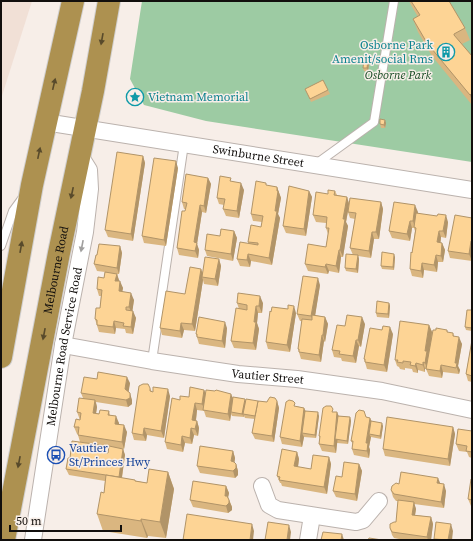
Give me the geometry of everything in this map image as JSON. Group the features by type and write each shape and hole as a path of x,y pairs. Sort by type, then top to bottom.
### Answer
{"highway":[{"path":"1,358 32,185 73,1"},
{"name":"Melbourne Road","path":"2,540 85,129 109,1"}],"street":[{"name":"Swinburne Street","path":"46,122 472,190"},
{"name":"Melbourne Road Service Road","path":"33,540 63,345 85,232 90,189 89,170 79,154"},
{"name":"Vautier Street","path":"63,345 152,361 238,374 296,379 374,390 472,410"},
{"path":"262,486 269,505 278,510 356,522 363,520 379,501"},
{"path":"308,540 312,516"}],"lane":[{"path":"316,165 374,122 394,1"},
{"path":"152,361 184,144"},
{"path":"1,246 13,211 32,185"}],"shaded area":[{"path":"1,1 32,1 1,99"}],"green space":[{"name":"Osborne Park","path":"142,1 472,1 472,162 206,121 144,105 130,79"}],"building":[{"name":"Osborne Park Amenit/social Rms","path":"411,1 449,1 465,28 454,35 472,56 472,93 470,95 427,43 413,19 420,15"},
{"path":"364,59 368,60 367,68 363,68"},
{"path":"323,80 328,90 310,99 305,89"},
{"path":"380,119 385,120 384,125 380,124"},
{"path":"117,152 143,156 131,234 105,230"},
{"path":"154,158 176,161 164,240 142,236"},
{"path":"186,174 208,178 204,206 200,205 194,242 197,243 195,251 177,248 182,211 185,211 187,203 182,202"},
{"path":"220,176 231,178 230,181 241,183 237,211 223,209 225,199 217,198"},
{"path":"256,181 277,187 278,191 275,211 277,211 269,258 248,254 247,260 237,259 240,242 258,245 258,243 248,242 251,225 261,227 263,216 251,214"},
{"path":"289,186 309,191 304,229 283,226"},
{"path":"328,190 335,191 334,195 347,197 343,219 345,219 336,266 326,264 325,267 305,264 308,244 326,247 329,228 326,228 327,217 313,215 316,192 328,194"},
{"path":"350,198 381,202 376,232 372,232 369,251 350,248 356,213 348,212"},
{"path":"394,202 415,205 413,221 410,221 407,234 389,231"},
{"path":"416,213 437,216 438,214 446,215 443,231 439,231 437,242 442,243 441,256 436,255 434,265 422,263 421,271 410,269 411,252 412,253 416,228 414,227"},
{"path":"455,215 472,218 472,241 469,254 448,251"},
{"path":"221,229 234,231 231,254 205,250 207,234 220,236"},
{"path":"99,244 120,246 117,268 94,264"},
{"path":"382,252 394,254 393,267 381,266"},
{"path":"346,254 358,255 356,269 345,268"},
{"path":"205,257 219,259 215,279 202,277"},
{"path":"190,267 201,269 192,324 181,323 180,331 160,328 166,291 185,294"},
{"path":"105,272 117,274 115,281 120,281 119,291 131,293 129,307 126,307 126,310 133,311 131,327 123,326 124,323 114,321 113,327 97,325 97,320 95,319 96,308 100,308 102,290 97,289 98,277 104,278"},
{"path":"303,276 318,278 311,316 297,314"},
{"path":"238,293 260,296 259,306 256,306 254,322 256,322 253,343 231,341 236,308 247,310 247,305 237,303"},
{"path":"377,301 389,303 388,314 376,313"},
{"path":"288,305 294,306 287,345 266,342 270,311 271,312 272,307 288,309"},
{"path":"467,310 472,310 472,328 465,327"},
{"path":"312,315 325,317 319,355 299,352 298,349 302,319 312,320"},
{"path":"347,315 362,317 358,340 356,340 353,356 339,354 340,351 332,350 337,325 345,326"},
{"path":"199,317 225,322 222,341 197,337 196,334"},
{"path":"400,321 429,325 425,351 427,351 425,363 423,362 423,365 416,363 415,366 410,365 411,362 403,361 403,363 395,360"},
{"path":"383,326 390,327 384,365 365,362 364,359 370,328 382,330"},
{"path":"436,328 447,330 447,332 453,333 453,336 459,337 455,363 457,363 456,368 441,365 440,371 426,369 433,330 436,330"},
{"path":"472,340 472,376 466,374"},
{"path":"98,372 127,377 125,389 130,393 130,398 126,400 81,393 84,377 97,379"},
{"path":"148,384 150,391 153,392 153,387 168,389 161,431 144,428 143,435 132,433 139,386"},
{"path":"190,387 204,390 202,404 195,403 192,420 197,421 195,429 191,428 190,438 182,436 181,445 165,442 172,398 180,400 180,396 189,397"},
{"path":"206,390 216,390 231,394 228,414 203,410"},
{"path":"233,397 245,399 242,414 231,412"},
{"path":"270,397 275,398 277,401 272,436 252,433 258,401 267,402"},
{"path":"79,398 95,400 93,413 99,414 100,410 109,411 108,415 116,416 115,424 124,425 122,442 78,435 79,427 74,427 76,419 80,420 81,413 77,412"},
{"path":"246,399 258,401 255,416 243,414"},
{"path":"289,400 295,403 294,406 304,408 300,441 280,437 286,402"},
{"path":"326,406 331,406 333,409 332,412 337,412 334,446 319,444 323,408"},
{"path":"359,410 364,411 366,417 370,418 366,443 368,443 367,451 352,449 353,441 351,441 356,413"},
{"path":"305,411 318,412 315,435 302,433"},
{"path":"338,416 350,417 347,441 335,439"},
{"path":"387,417 453,427 448,459 383,449"},
{"path":"371,421 382,423 380,436 369,434"},
{"path":"458,429 472,431 472,452 466,451 467,446 456,444"},
{"path":"72,441 101,445 100,452 108,453 109,446 123,449 119,477 66,469 68,458 70,458"},
{"path":"200,446 233,451 231,461 236,464 236,468 233,471 197,466"},
{"path":"282,449 297,452 294,466 311,469 313,455 329,457 324,487 279,480 280,477 277,476"},
{"path":"344,462 359,464 355,494 333,491 336,476 342,477"},
{"path":"149,469 168,472 160,522 141,519 141,521 97,514 101,492 104,493 106,475 147,483"},
{"path":"401,472 438,478 437,483 444,484 441,502 394,494 391,490 392,486 396,483 399,484"},
{"path":"472,479 472,500 468,499"},
{"path":"193,481 226,486 225,496 227,496 229,503 226,506 190,500"},
{"path":"398,500 414,502 412,515 431,517 427,537 392,532 390,524 396,522"},
{"path":"187,514 252,524 250,540 183,540"},
{"path":"268,522 289,525 287,540 265,540"},
{"path":"436,522 451,524 448,540 434,539"},
{"path":"323,532 342,534 341,540 321,540"},
{"path":"369,538 382,540 368,540"}],"place":[{"name":"Osborne Park Amenit/social Rms","path":"446,52"},
{"name":"Vietnam Memorial","path":"135,97"},
{"name":"Vautier St/Princes Hwy","path":"56,455"}]}
